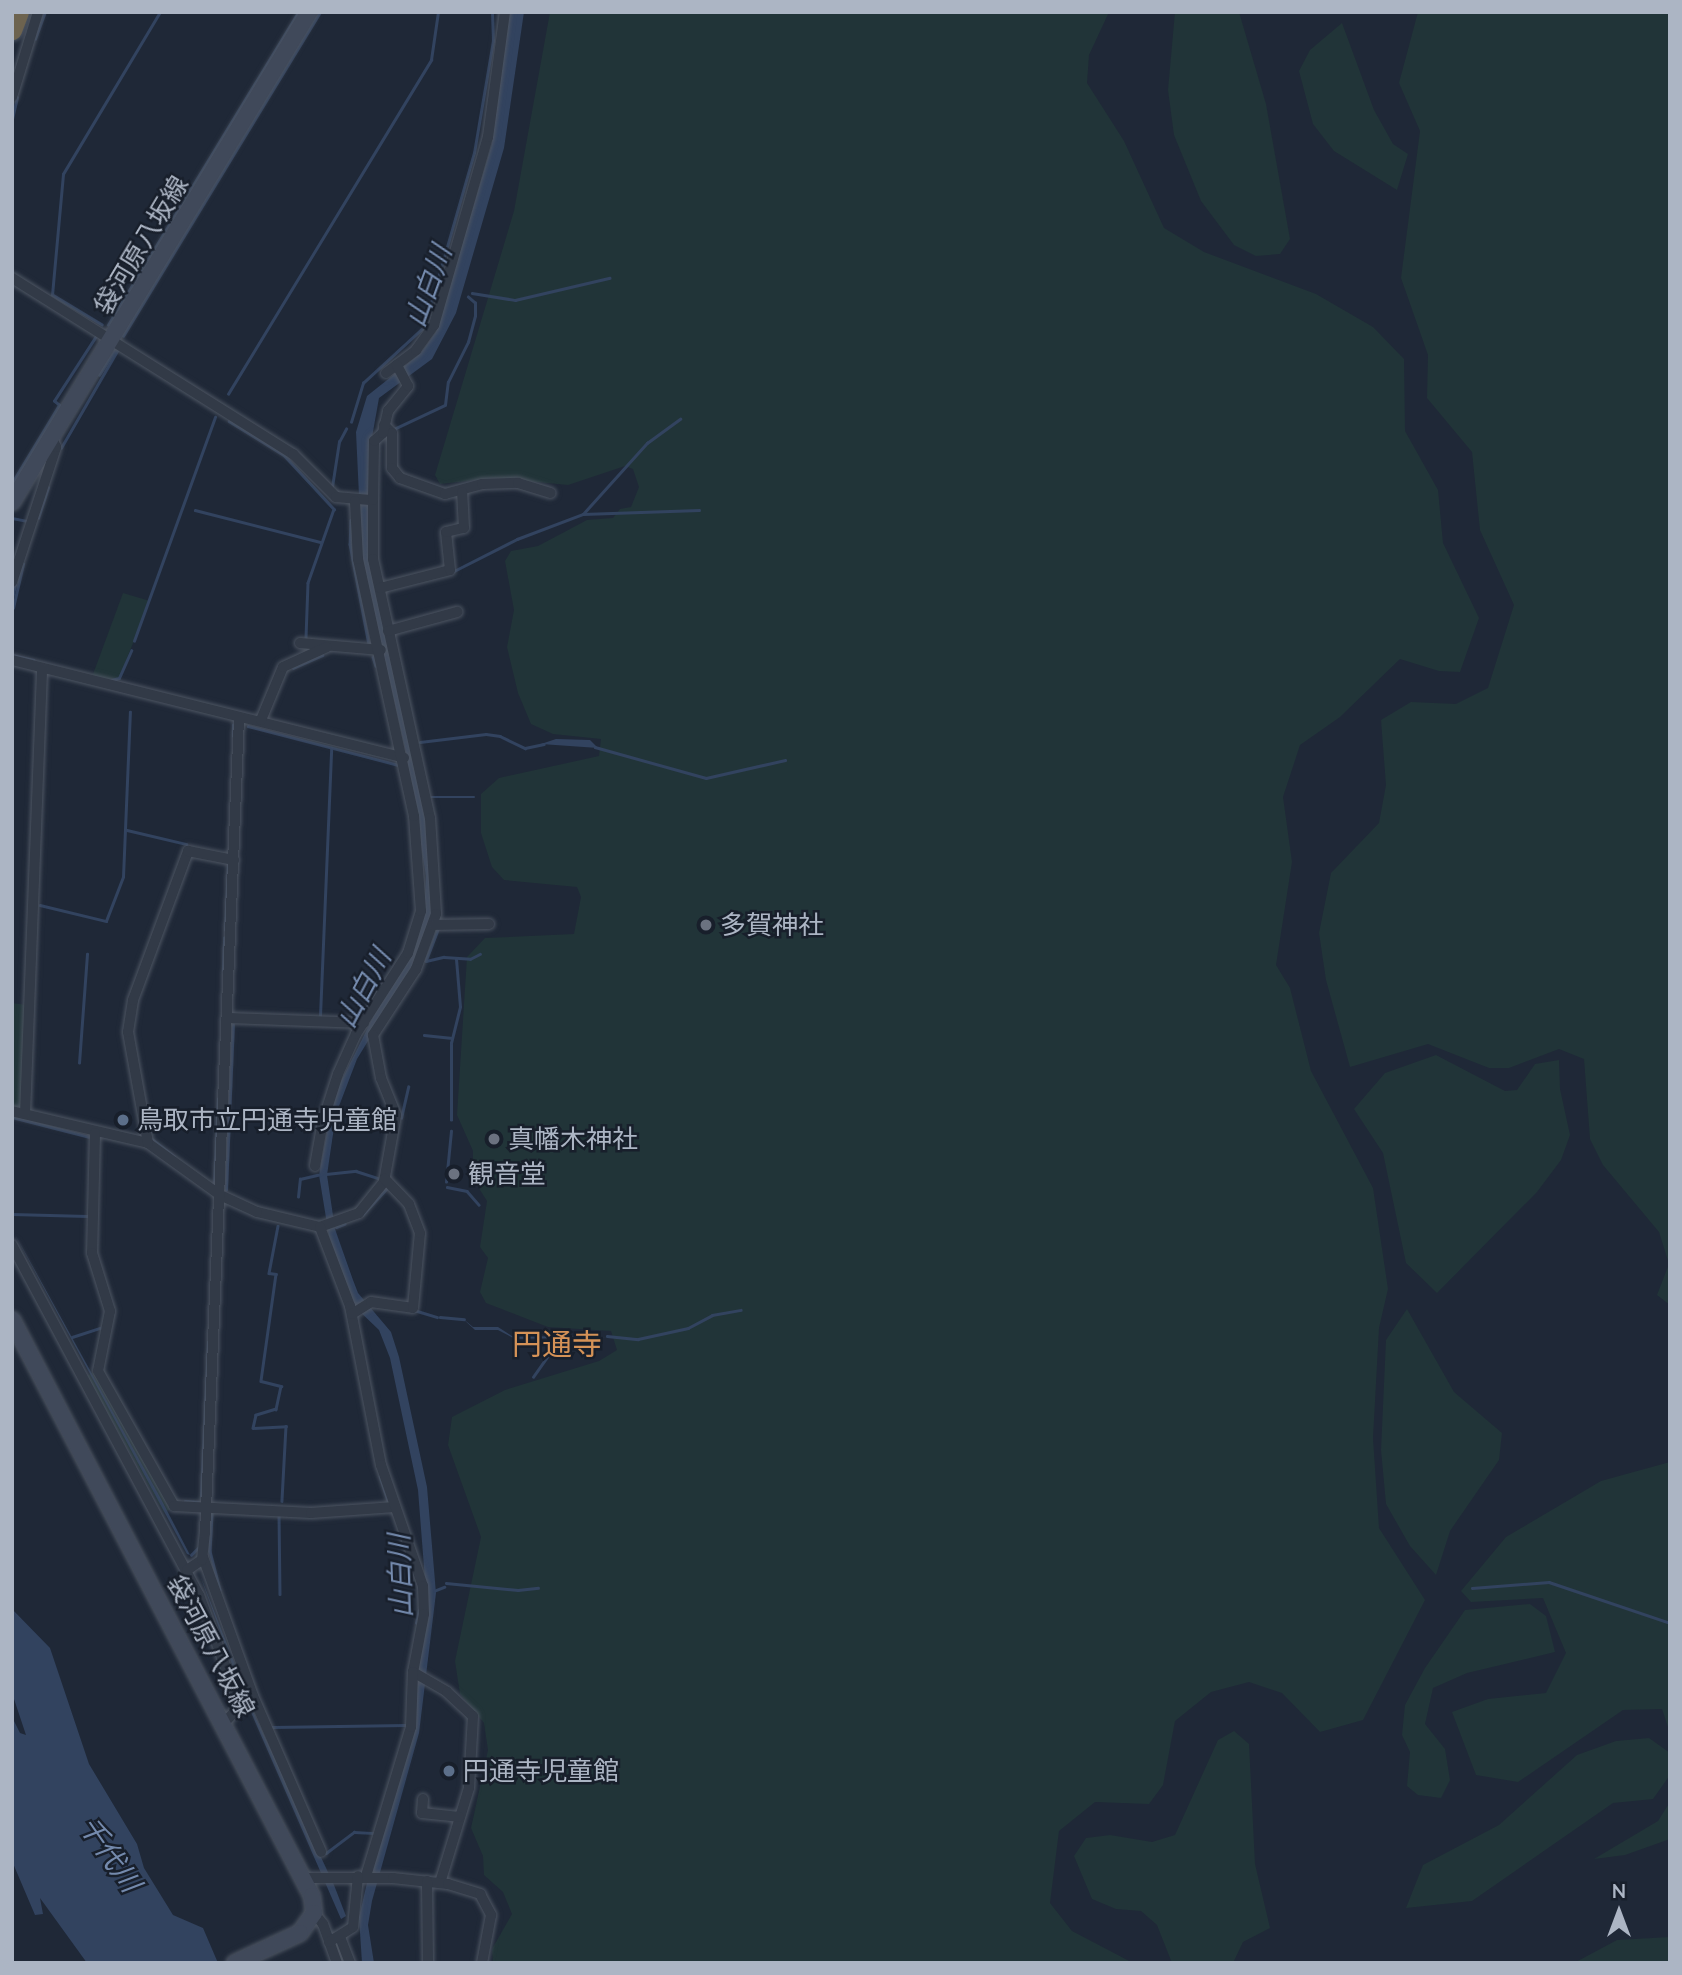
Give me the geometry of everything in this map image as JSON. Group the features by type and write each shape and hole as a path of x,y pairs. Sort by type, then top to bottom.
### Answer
{"highway":[{"path":"12,30 19,12"}],"main road":[{"name":"袋河原八坂線","path":"12,502 309,12"},
{"name":"袋河原八坂線","path":"12,1320 312,1896 312,1916"},
{"path":"235,1963 300,1933 312,1916"}],"street":[{"path":"12,97 38,12"},
{"path":"386,373 416,351 434,325 488,138 505,12"},
{"path":"12,278 113,338 293,454 336,497 355,501 373,500"},
{"path":"12,1111 95,1133 148,1143 220,1195 257,1212 322,1226 336,1223 368,1208 385,1179 396,1115 381,1078 373,1035 416,969 434,925 430,818 373,559 374,441 384,425 388,411 408,386 397,365"},
{"path":"384,425 391,433 395,474 444,494 462,492 482,484 518,483 550,492"},
{"path":"12,582 56,447 52,438"},
{"path":"380,588 450,569 446,531 464,528 462,492"},
{"path":"316,1166 330,1093 364,1023 408,953 421,911 421,861 404,758 376,652 358,559 355,501"},
{"path":"388,631 457,612"},
{"path":"300,643 376,652 390,646"},
{"path":"261,720 283,667 327,647"},
{"path":"12,660 239,718 261,720 404,758"},
{"path":"25,1114 42,668"},
{"path":"239,718 229,1018 203,1557 253,1696 321,1852"},
{"path":"148,1143 128,1032 133,1000 188,852 234,860"},
{"path":"434,925 489,924"},
{"path":"229,1018 364,1023"},
{"path":"95,1133 93,1253 110,1311 98,1371 174,1506 334,1513 395,1507"},
{"path":"352,1314 371,1301 413,1308 420,1233 404,1197 385,1179"},
{"path":"322,1226 352,1314 381,1465 425,1597 414,1673 411,1727 353,1927 335,1939"},
{"path":"12,1245 187,1570 240,1706 224,1723"},
{"path":"187,1570 203,1557"},
{"path":"414,1673 428,1680 473,1716 469,1788 440,1883"},
{"path":"422,1799 422,1813 459,1817"},
{"path":"302,1878 367,1876 428,1881 480,1894 490,1906 491,1924 482,1963"},
{"path":"428,1881 428,1963"},
{"path":"312,1916 335,1939 349,1963"},
{"path":"335,1939 337,1963"}],"green space":[{"path":"550,12 1109,12 1089,55 1087,83 1124,141 1164,228 1204,252 1316,294 1373,327 1404,359 1405,431 1438,490 1443,543 1479,618 1460,672 1439,671 1400,659 1340,717 1300,745 1283,797 1292,862 1276,965 1290,988 1311,1071 1373,1188 1388,1289 1379,1328 1373,1438 1379,1528 1425,1600 1363,1720 1320,1732 1282,1693 1249,1682 1211,1692 1175,1721 1163,1785 1149,1804 1095,1802 1059,1831 1050,1903 1072,1931 1133,1963 493,1963 492,1949 512,1914 503,1892 484,1875 483,1856 471,1828 488,1750 484,1723 460,1694 455,1661 481,1537 448,1445 452,1417 505,1390 599,1361 617,1350 611,1331 548,1327 486,1303 480,1292 488,1258 480,1247 487,1201 473,1179 473,1151 457,1115 467,957 485,938 574,934 581,897 577,887 504,880 492,867 481,833 481,794 499,778 599,756 601,739 553,734 531,724 518,693 507,647 514,610 505,561 511,551 538,546 587,520 613,518 620,509 631,507 639,487 633,469 625,466 568,485 495,478 440,484 435,475 514,211"},
{"path":"1175,12 1239,12 1266,104 1290,239 1280,254 1256,256 1234,245 1201,201 1174,135 1168,90"},
{"path":"1418,12 1670,12 1670,1305 1657,1295 1669,1264 1659,1232 1603,1165 1590,1139 1584,1059 1559,1049 1509,1068 1489,1068 1428,1044 1350,1067 1326,980 1319,933 1331,873 1379,823 1386,785 1381,720 1411,702 1456,704 1488,688 1514,605 1480,530 1472,452 1427,398 1428,355 1401,278 1420,131 1399,83"},
{"path":"1342,23 1374,110 1393,144 1408,154 1397,190 1334,151 1313,124 1299,71 1310,50"},
{"path":"123,593 150,601 117,683 92,677"},
{"path":"12,1003 27,1005 23,1108 12,1108"},
{"path":"1436,1055 1505,1091 1517,1090 1535,1064 1559,1060 1560,1089 1570,1135 1561,1160 1537,1192 1437,1293 1406,1263 1383,1153 1354,1109 1385,1073"},
{"path":"1407,1309 1454,1392 1502,1433 1499,1460 1450,1531 1436,1575 1410,1546 1386,1504 1381,1450 1386,1340"},
{"path":"95,1371 172,1508 164,1513 87,1376"},
{"path":"1670,1462 1670,1733 1662,1709 1623,1710 1518,1782 1476,1775 1452,1712 1488,1699 1546,1693 1566,1653 1543,1598 1471,1602 1461,1591 1506,1537 1601,1481"},
{"path":"1530,1604 1546,1616 1555,1652 1467,1673 1433,1688 1425,1724 1445,1749 1450,1780 1441,1798 1418,1795 1407,1786 1410,1752 1402,1735 1405,1705 1425,1668 1465,1610"},
{"path":"1234,1731 1249,1744 1255,1864 1270,1928 1243,1942 1233,1963 1172,1963 1157,1925 1141,1911 1116,1909 1092,1899 1074,1856 1086,1838 1110,1835 1152,1842 1175,1835 1218,1740"},
{"path":"1649,1738 1670,1753 1670,1775 1653,1799 1613,1803 1472,1901 1406,1908 1423,1865 1499,1825 1577,1755 1616,1741"},
{"path":"1670,1802 1670,1839 1625,1855 1594,1859 1658,1821"},
{"path":"1670,1937 1670,1963 1574,1963 1617,1940"}],"water":[{"path":"510,12 524,12 504,148 456,313 432,359 379,398 371,443 369,536 427,822 431,920 414,966 357,1059 336,1114 327,1175 335,1229 358,1293 391,1332 399,1357 427,1487 436,1593 419,1733 372,1901 368,1925 374,1963 362,1963 359,1917 377,1840 399,1777 425,1580 418,1490 390,1358 379,1330 355,1307 329,1236 319,1175 334,1095 424,916 426,876 406,752 362,560 356,432 367,396 421,353 436,332 492,144"},
{"path":"556,739 590,740 598,748 541,744"},
{"path":"12,1229 160,1497 190,1555 187,1554"},
{"path":"461,1317 473,1327 498,1327 512,1336 610,1337 515,1339 498,1330 475,1330"},
{"path":"200,1575 256,1718 334,1885 346,1916 341,1919 240,1687"},
{"name":"千代川","path":"12,1609 50,1648 89,1764 137,1844 144,1868 173,1915 203,1928 218,1963 87,1963 40,1898 43,1914 35,1915 12,1861 12,1717 20,1733 26,1735 12,1693"}],"waterway":[{"path":"35,39 45,12"},
{"path":"102,325 52,295 63,174 160,12"},
{"path":"108,325 298,12"},
{"path":"123,336 320,12"},
{"path":"228,394 431,60 438,12"},
{"name":"山白川","path":"351,422 363,383 424,327 474,153 493,41 492,12"},
{"path":"12,119 17,98"},
{"path":"472,293 515,300 609,278"},
{"path":"394,429 445,405 448,382 468,342 475,316 475,303 468,297"},
{"path":"12,483 59,405 54,401 96,336"},
{"path":"99,375 115,350"},
{"path":"61,448 117,351"},
{"path":"134,641 215,417"},
{"path":"583,514 647,443 680,419"},
{"path":"229,421 284,455 334,509 308,583 306,638"},
{"path":"332,487 339,442 346,429"},
{"path":"38,518 48,488"},
{"path":"195,510 321,542"},
{"path":"452,572 517,539 583,514 699,510"},
{"path":"12,518 28,521"},
{"path":"351,520 350,544 369,645"},
{"path":"13,608 23,564"},
{"path":"12,599 15,585"},
{"path":"111,680 119,678 131,651"},
{"path":"12,655 33,660"},
{"path":"293,668 322,655"},
{"path":"373,657 376,666"},
{"path":"40,905 106,921 123,877 130,712"},
{"path":"233,725 233,736"},
{"path":"248,726 399,765"},
{"path":"420,742 486,734 500,736 525,748 544,744"},
{"path":"595,747 706,778 785,760"},
{"name":"山白川","path":"320,1016 331,748"},
{"path":"431,797 474,797"},
{"path":"127,830 186,844"},
{"path":"225,930 228,865"},
{"path":"438,930 426,961 444,957 470,959 480,954"},
{"path":"223,970 224,938"},
{"path":"79,1063 87,954"},
{"path":"451,1120 451,1043 460,1007 456,959"},
{"name":"山白川","path":"361,1015 369,1004"},
{"path":"226,1190 233,1025"},
{"path":"424,1035 452,1038"},
{"path":"401,1118 408,1087"},
{"path":"214,1186 218,1099"},
{"path":"12,1117 90,1137"},
{"path":"446,1182 451,1131"},
{"path":"152,1139 174,1156"},
{"path":"326,1174 356,1171 381,1179"},
{"path":"298,1197 300,1179 318,1175"},
{"path":"362,1215 388,1187"},
{"path":"447,1187 467,1191 479,1205"},
{"path":"12,1214 87,1216"},
{"path":"336,1227 344,1224"},
{"path":"278,1226 269,1273 276,1274 261,1381 281,1386 276,1409 256,1415 253,1428 286,1426 282,1501"},
{"path":"414,1310 437,1317"},
{"path":"607,1336 638,1339 688,1328 712,1315 741,1310"},
{"path":"440,1317 464,1319"},
{"path":"72,1337 100,1328"},
{"path":"533,1377 549,1354 567,1348 581,1336"},
{"path":"561,1339 562,1351"},
{"path":"201,1496 208,1342"},
{"path":"380,1476 388,1500"},
{"path":"185,1501 199,1502"},
{"path":"279,1513 280,1594"},
{"path":"212,1514 210,1551 220,1590"},
{"path":"191,1555 198,1548"},
{"path":"1472,1588 1549,1582 1670,1623"},
{"path":"446,1583 518,1590 538,1588"},
{"path":"434,1591 444,1587"},
{"name":"山白川","path":"416,1623 419,1610"},
{"path":"272,1727 406,1725"},
{"path":"326,1853 354,1832 375,1833"}],"place":[{"name":"多賀神社","path":"706,925"},
{"name":"鳥取市立円通寺児童館","path":"123,1120"},
{"name":"真幡木神社","path":"494,1139"},
{"name":"観音堂","path":"454,1174"},
{"name":"円通寺児童館","path":"449,1771"}],"district":[{"name":"円通寺","path":"557,1344"}]}
